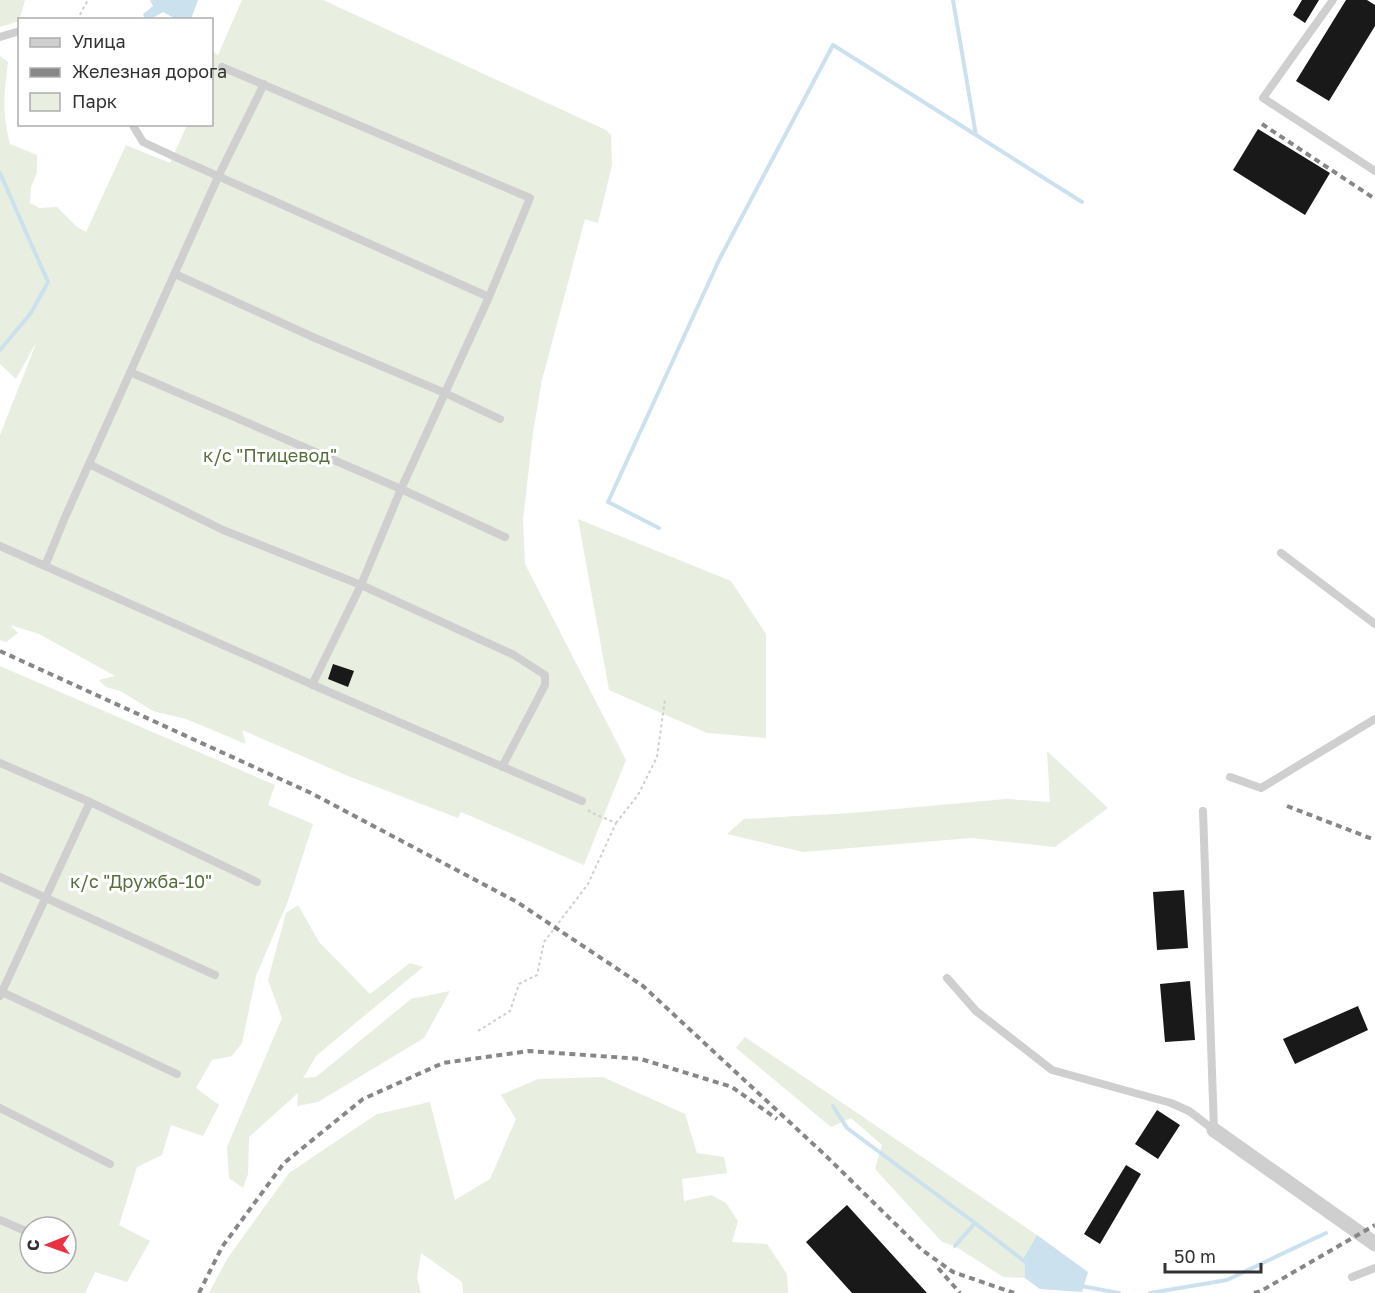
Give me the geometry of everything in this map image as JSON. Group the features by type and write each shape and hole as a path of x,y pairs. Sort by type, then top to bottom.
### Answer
{"street":[{"path":"1214,1130 1375,1244"}],"lane":[{"path":"1332,0 1263,98 1375,171"},
{"path":"0,37 18,32"},
{"path":"222,67 530,198 489,297 401,489 361,585 312,685"},
{"path":"45,566 218,177 264,84"},
{"path":"133,126 143,142 489,297"},
{"path":"175,273 315,338 500,419"},
{"path":"130,372 506,537"},
{"path":"89,464 223,530 361,585 514,655 544,675 545,685 502,767"},
{"path":"0,546 312,685 582,801"},
{"path":"1281,553 1375,624"},
{"path":"1230,777 1262,788 1375,719"},
{"path":"0,763 90,802 257,882"},
{"path":"90,802 1,993 177,1074"},
{"path":"1203,811 1214,1130"},
{"path":"0,877 215,975"},
{"path":"947,978 976,1011 1052,1070 1172,1103 1189,1111 1214,1130"},
{"path":"0,1108 110,1164"},
{"path":"0,1220 18,1228"},
{"path":"1352,1277 1375,1268"}],"path":[{"path":"78,18 88,0"},
{"path":"478,1030 510,1011 519,984 537,975 544,942 588,884 616,823 638,795 657,758 665,699"},
{"path":"582,801 590,813 616,823"}],"green space":[{"path":"0,0 25,0 18,21 0,27"},
{"name":"к/с \"Птицевод\"","path":"242,0 323,0 606,130 611,135 612,165 598,223 585,219 542,380 533,432 523,520 525,564 626,760 584,865 461,812 458,818 348,776 242,730 246,744 186,719 153,711 120,691 106,687 99,680 115,676 39,634 10,625 18,633 6,642 0,640 0,435 37,341 16,379 0,364 0,56 8,62 4,103 10,144 37,155 37,173 31,187 30,203 39,208 57,207 77,227 86,232 126,145 170,163 187,126 213,126 213,52 218,55"},
{"path":"578,519 731,581 766,634 766,738 707,733 609,690"},
{"name":"к/с \"Дружба-10\"","path":"0,666 275,785 268,805 313,824 288,901 256,976 242,1043 232,1056 212,1060 196,1088 219,1105 203,1136 171,1125 162,1155 137,1167 119,1225 150,1241 127,1282 95,1272 85,1293 0,1293"},
{"path":"1047,751 1108,808 1055,847 971,838 803,852 727,834 744,819 852,813 1006,799 1050,802"},
{"path":"298,905 319,942 370,994 410,963 423,967 316,1056 303,1078 316,1077 411,999 450,991 424,1038 318,1102 297,1106 298,1093 249,1137 248,1174 243,1188 229,1178 227,1147 282,1018 268,980 286,913"},
{"path":"745,1037 1037,1235 1024,1257 1025,1278 1003,1277 955,1246 942,1242 875,1169 882,1145 851,1118 831,1127 736,1048"},
{"path":"603,1077 685,1114 697,1153 724,1157 727,1173 682,1179 684,1201 711,1195 726,1203 738,1221 732,1242 767,1244 787,1274 788,1293 463,1293 462,1282 421,1253 417,1278 421,1293 209,1293 227,1259 289,1173 377,1114 430,1102 455,1200 490,1179 516,1119 501,1095 538,1079"}],"water":[{"path":"150,0 198,0 191,18 174,18 163,12 153,18 145,18 143,14 153,6"},
{"path":"1037,1235 1088,1272 1082,1292 1040,1289 1025,1278 1024,1257"}],"building":[{"path":"1302,0 1319,0 1305,23 1293,15"},
{"path":"1346,0 1367,0 1375,5 1375,26 1329,101 1296,81"},
{"path":"1258,129 1330,173 1305,215 1233,170"},
{"path":"333,664 354,671 348,687 328,679"},
{"path":"1184,890 1188,948 1157,950 1153,892"},
{"path":"1190,981 1195,1040 1165,1042 1160,984"},
{"path":"1358,1006 1368,1030 1295,1064 1283,1039"},
{"path":"1157,1110 1180,1125 1158,1159 1135,1144"},
{"path":"1126,1165 1141,1174 1100,1244 1084,1234"},
{"path":"847,1205 927,1293 852,1293 806,1242"}],"waterway":[{"path":"953,0 976,135 1082,202"},
{"path":"659,528 608,502 720,258 833,45 976,135"},
{"path":"0,173 48,282 31,313 0,350"},
{"path":"833,1106 847,1128 975,1223 955,1246"},
{"path":"975,1223 1028,1264"},
{"path":"1150,1293 1227,1280 1326,1233"},
{"path":"1081,1286 1119,1293"}],"railway":[{"path":"1262,124 1375,199"},
{"path":"0,651 311,793 517,902 643,986 825,1155 922,1250 953,1272 1014,1293"},
{"path":"1287,806 1375,840"},
{"path":"199,1293 222,1247 284,1163 363,1099 443,1063 529,1051 641,1059 732,1087 777,1119"},
{"path":"1254,1293 1375,1225"},
{"path":"938,1268 960,1293"}]}
